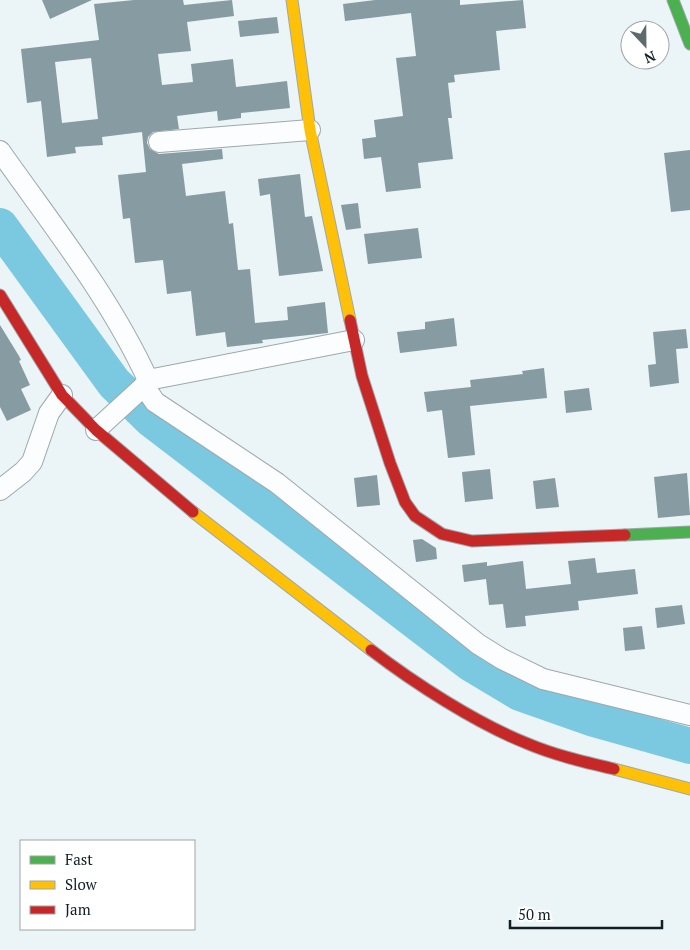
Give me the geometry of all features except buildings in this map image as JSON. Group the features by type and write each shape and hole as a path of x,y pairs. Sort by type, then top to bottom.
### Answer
{"street":[{"path":"292,0 310,130 362,376 390,463 405,502 415,516 442,534 472,541 690,532"},
{"path":"673,0 690,44"},
{"path":"159,142 310,130"},
{"path":"0,151 93,283 118,322 143,386 155,402 276,483 478,644 502,659 543,679 690,715"},
{"path":"1,297 62,395 96,430 223,538 398,670 486,724 525,743 566,757 690,789"},
{"path":"96,430 143,386 354,340"},
{"path":"0,490 23,472 32,462 49,413 62,395"}],"waterway":[{"path":"0,226 114,383 152,420 470,663 520,693 594,719 690,746"}],"traffic: fast":[{"path":"673,0 690,44"},
{"path":"625,535 690,532"}],"traffic: slow":[{"path":"292,0 310,130 350,320"},
{"path":"193,512 371,650"},
{"path":"614,769 690,789"}],"traffic: jam":[{"path":"0,295 62,395 96,430 193,512"},
{"path":"350,320 362,376 390,463 405,502 415,516 442,534 472,541 625,535"},
{"path":"371,650 406,676 466,713 507,735 558,755 614,769"}]}
